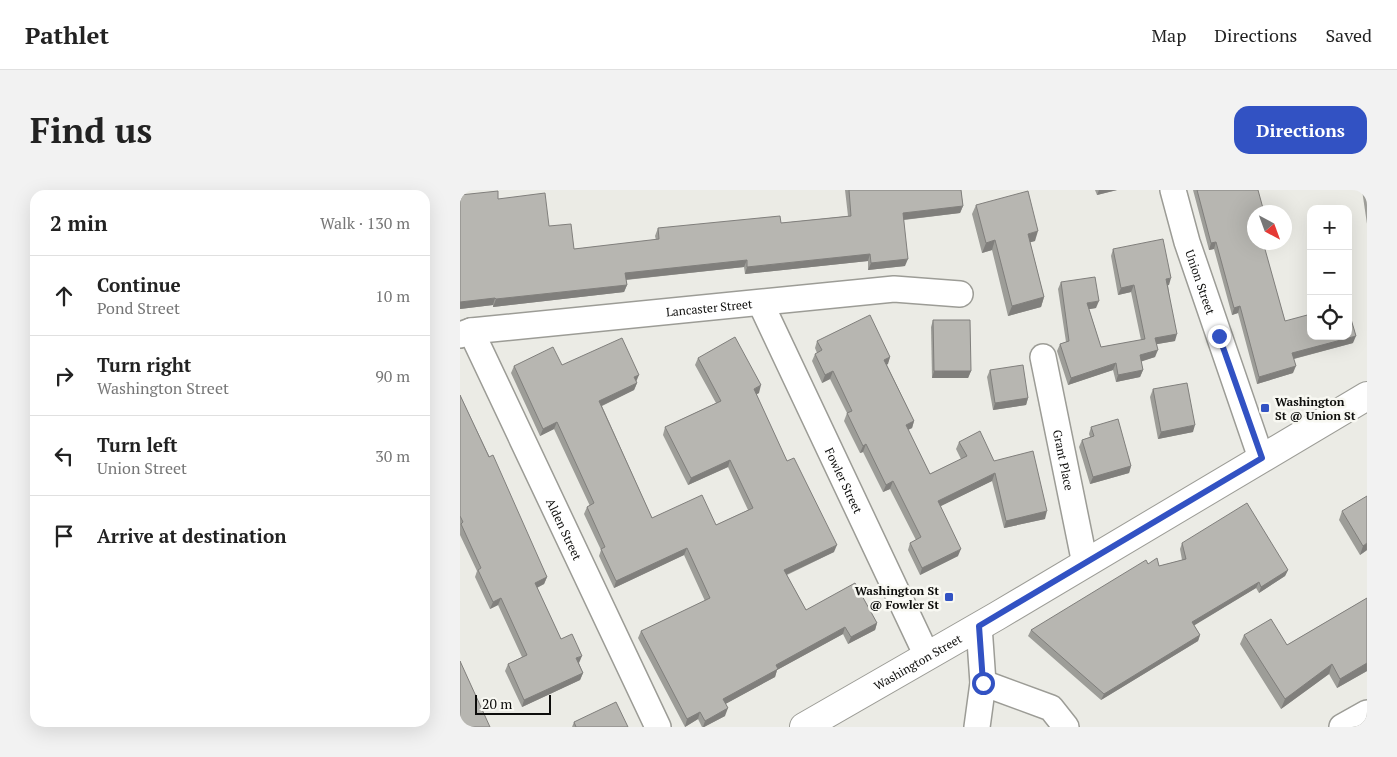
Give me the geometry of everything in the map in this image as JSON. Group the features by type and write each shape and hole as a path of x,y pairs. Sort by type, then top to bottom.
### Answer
{"main road":[{"name":"Washington Street","path":"804,727 1085,564 1367,396"}],"street":[{"name":"Union Street","path":"1173,190 1187,242 1262,458"},
{"name":"Lancaster Street","path":"466,333 894,289 960,294"},
{"name":"Fowler Street","path":"761,304 927,656"},
{"name":"Alden Street","path":"466,333 658,727"},
{"name":"Grant Place","path":"1043,357 1085,564"},
{"path":"978,727 983,683 979,626"},
{"path":"983,683 1051,708 1066,727"},
{"path":"1342,727 1367,713"}],"building":[{"path":"849,190 961,190 963,206 903,213 908,259 871,263 870,254 747,267 747,260 625,273 627,285 460,302 460,195 498,191 498,199 545,193 549,226 571,224 574,249 659,239 658,228 780,216 781,223 851,216"},
{"path":"1197,190 1258,190 1262,205 1247,205 1247,250 1265,250 1285,321 1307,315 1307,340 1341,340 1292,353 1296,366 1259,377 1240,306 1234,308 1216,242 1211,243"},
{"path":"1028,191 1038,231 1028,234 1044,297 1012,306 995,240 986,243 976,205"},
{"path":"1163,239 1171,278 1166,279 1177,334 1155,338 1158,350 1140,355 1143,370 1118,375 1116,363 1071,378 1060,344 1069,341 1061,282 1095,277 1099,301 1087,303 1101,347 1145,339 1134,285 1121,288 1113,249"},
{"path":"870,315 890,357 884,360 914,421 906,425 930,474 967,456 959,442 980,431 994,461 1033,451 1047,511 1006,521 995,473 938,501 961,549 922,568 910,543 921,537 893,481 886,485 866,444 863,446 847,413 852,411 833,371 825,375 815,354 822,350 817,341"},
{"path":"933,320 970,320 971,371 934,371"},
{"path":"1352,322 1356,336 1352,337"},
{"path":"735,337 761,385 754,389 787,461 794,458 837,545 784,570 806,610 855,583 877,623 851,637 845,627 776,665 778,669 723,699 728,708 705,721 700,712 687,719 641,631 710,598 687,548 616,581 601,549 605,547 587,507 594,503 557,422 543,429 514,366 553,347 562,365 622,338 639,375 634,377 637,383 599,401 652,518 702,495 716,525 753,508 730,460 691,478 665,427 721,401 698,358"},
{"path":"1023,365 1028,398 995,403 990,370"},
{"path":"1187,383 1195,425 1161,432 1153,389"},
{"path":"460,395 489,457 493,455 547,577 535,583 561,639 572,634 582,656 576,658 583,673 524,700 508,664 527,655 501,598 493,602 478,570 481,568 461,524 463,522 460,516"},
{"path":"1118,419 1131,466 1093,477 1082,440 1094,436 1091,427"},
{"path":"1367,496 1367,543 1363,546 1342,511"},
{"path":"1247,503 1288,570 1261,587 1259,582 1192,622 1200,635 1104,694 1031,630 1146,560 1148,564 1157,558 1159,566 1186,559 1182,543"},
{"path":"1367,598 1367,663 1340,679 1332,664 1285,699 1244,635 1271,619 1287,645"},
{"path":"460,661 490,727 460,727"},
{"path":"616,702 628,727 576,727 574,722"}],"place":[{"name":"Washington St @ Union St","path":"1265,408"},
{"name":"Washington St @ Fowler St","path":"949,597"}],"route":[{"path":"983,683 979,626 1262,458 1219,336"}]}
